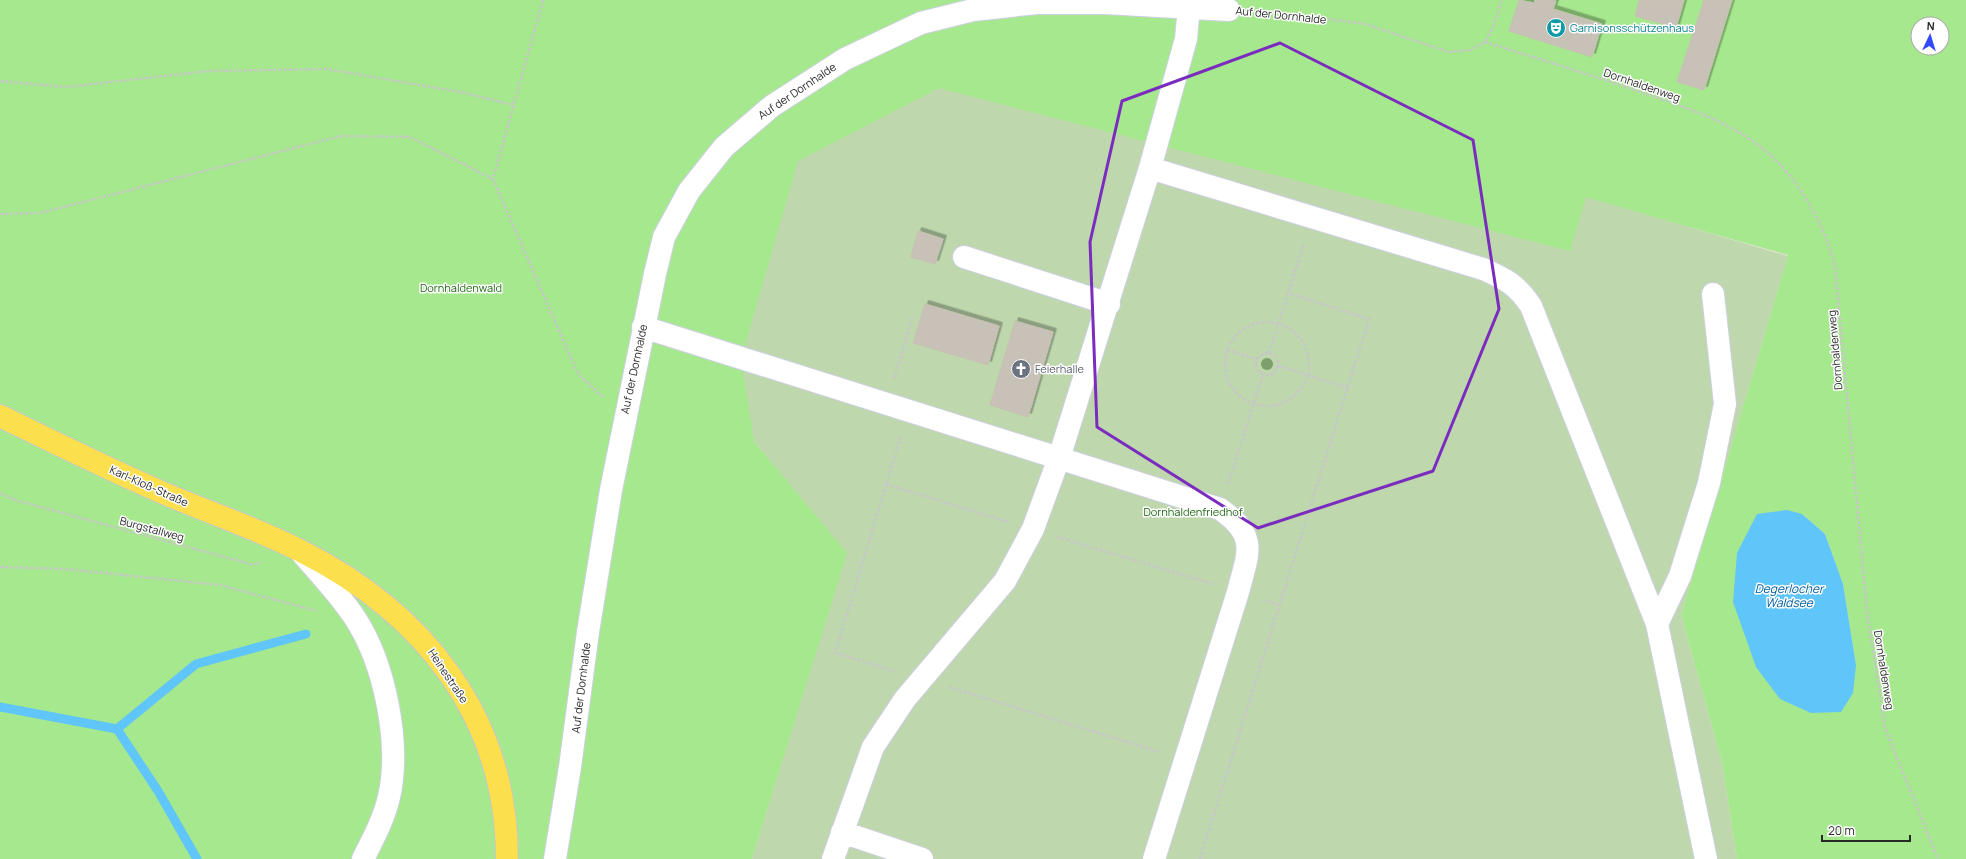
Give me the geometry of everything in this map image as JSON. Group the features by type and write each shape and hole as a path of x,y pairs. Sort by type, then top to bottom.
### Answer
{"main road":[{"name":"Karl-Kloß-Straße","path":"0,416 126,476 301,551"},
{"name":"Heinestraße","path":"301,551 358,584 382,602 427,644 446,669 478,721 489,750 504,810 507,859"}],"street":[{"name":"Auf der Dornhalde","path":"555,859 570,767 588,632 625,415 643,327 664,238 690,191 724,147 766,111 845,59 921,23 973,10 1037,3 1105,3 1229,10"},
{"path":"833,859 873,747 905,698 977,617 1005,582 1033,529 1059,458 1109,304 1150,168 1186,39 1189,7"},
{"path":"1150,168 1313,216 1484,269 1505,279 1521,291 1531,306 1658,624 1706,859"},
{"path":"964,258 1109,304"},
{"path":"1658,624 1680,576 1709,483 1725,404 1714,294"},
{"path":"643,327 1220,509 1241,527 1248,541 1248,555 1238,592 1154,859"},
{"path":"301,551 358,623 374,657 385,691 392,741 392,774 388,798 376,832 363,859"},
{"path":"842,832 922,859"}],"path":[{"path":"492,179 543,0"},
{"path":"1485,42 1493,26 1502,0"},
{"name":"Auf der Dornhalde","path":"1229,10 1298,15 1365,24 1449,52 1471,50 1485,42"},
{"name":"Dornhaldenweg","path":"1485,42 1674,104 1733,129 1763,149 1780,165 1796,184 1812,211 1829,244 1837,281 1866,612 1884,728 1938,859"},
{"path":"0,81 66,87 209,71 327,69 465,93 513,105"},
{"path":"0,214 40,213 341,136 410,137 492,179 578,374 625,415"},
{"path":"1270,353 1313,216"},
{"path":"1200,859 1369,318 1288,293"},
{"path":"886,403 914,316"},
{"path":"1268,322 1279,323 1289,328 1304,344 1308,354 1309,365 1302,388 1292,397 1280,403 1267,406 1242,398 1233,388 1227,376 1225,363 1227,350 1239,332 1247,327 1268,322"},
{"path":"1227,350 1257,360"},
{"path":"1270,353 1277,358 1278,366 1273,374 1263,374 1258,371 1256,365 1257,360 1262,354 1270,353"},
{"path":"1278,366 1348,388"},
{"path":"1220,509 1263,374"},
{"path":"886,484 1280,605"},
{"name":"Burgstallweg","path":"0,493 15,500 254,565 301,551"},
{"path":"0,567 66,569 220,585 358,623"}],"highlighted area":[{"path":"1280,43 1473,140 1499,309 1433,471 1258,528 1097,427 1090,242 1122,101"}],"green space":[{"name":"Dornhaldenwald","path":"0,0 1966,0 1966,859 1737,859 1722,763 1681,615 1788,255 1586,198 1571,252 1157,145 754,441 848,553 752,859 0,859","holes":["1802,514 1825,534 1843,584 1856,665"]},
{"name":"Dornhaldenfriedhof","path":"939,88 1570,251 1586,197 1788,256 1681,615 1722,763 1737,859 752,859 847,553 754,441 741,359 798,161"}],"water":[{"name":"Degerlocher Waldsee","path":"1787,510 1802,514 1825,534 1843,584 1856,665 1853,693 1841,712 1811,713 1780,699 1756,667 1733,602 1737,553 1757,514"}],"building":[{"name":"Garnisonsschützenhaus","path":"1519,0 1534,3 1535,0 1556,1 1553,9 1602,24 1592,57 1509,31"},
{"path":"1639,0 1684,0 1676,28 1635,16"},
{"path":"1704,0 1732,0 1704,90 1677,82"},
{"path":"918,231 943,239 935,264 911,257"},
{"path":"925,304 999,326 988,365 913,343"},
{"name":"Feierhalle","path":"1015,321 1053,332 1028,417 990,405"}],"waterway":[{"path":"117,729 196,664 306,634"},
{"path":"0,707 117,729 158,791 197,859"}],"place":[{"name":"Garnisonsschützenhaus","path":"1556,28"},
{"name":"Feierhalle","path":"1021,369"}]}
